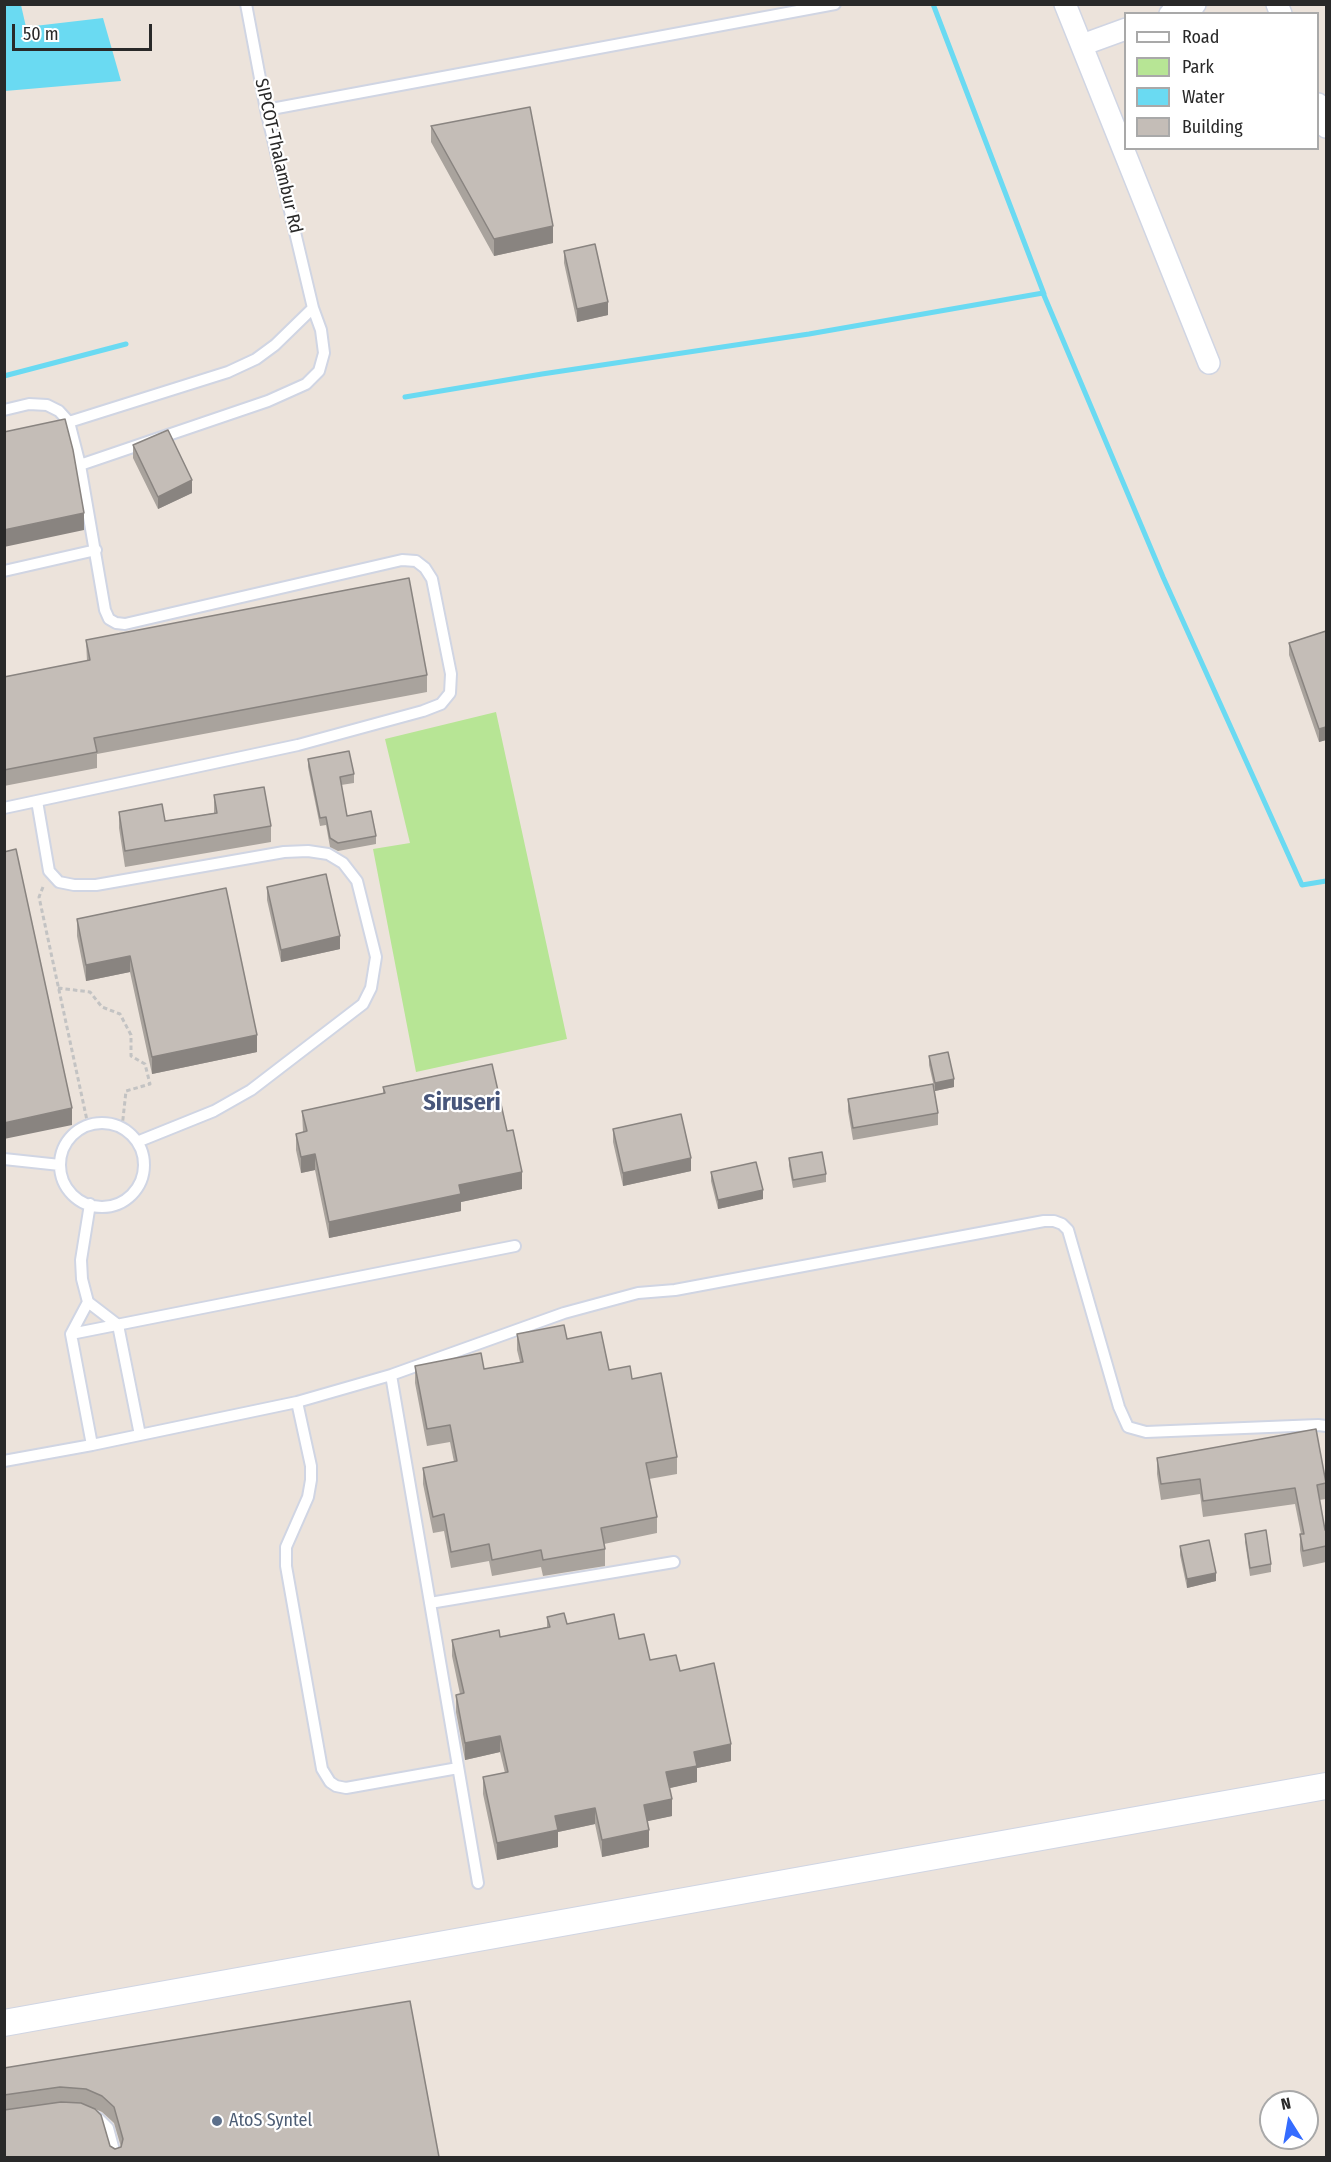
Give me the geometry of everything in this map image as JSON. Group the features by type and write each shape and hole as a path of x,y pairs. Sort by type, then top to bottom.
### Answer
{"street":[{"path":"1065,4 1209,363"},
{"path":"1175,12 1195,4"},
{"path":"1082,45 1124,29"},
{"path":"1319,109 1326,127"},
{"path":"4,2023 1326,1786"}],"lane":[{"name":"SIPCOT-Thalambur Rd","path":"80,465 268,401 306,384 319,371 324,353 321,330 313,308 266,110 246,4"},
{"path":"266,110 835,4"},
{"path":"69,422 228,372 256,359 275,345 313,308"},
{"path":"4,410 30,404 47,405 59,411 69,422 80,465 105,610 109,619 125,624 402,560 416,561 425,568 432,579 451,674 450,693 441,704 423,711 298,745 4,808"},
{"path":"4,571 96,550"},
{"path":"37,801 49,871 59,882 96,885 284,852 308,850 328,854 343,863 357,881 376,957 371,988 363,1004 251,1090 214,1111 137,1142"},
{"path":"102,1123 122,1128 137,1142 143,1154 144,1167 141,1181 134,1192 123,1201 110,1206 96,1206 83,1202 71,1194 63,1182 60,1165 66,1142 75,1132 88,1125 102,1123"},
{"path":"4,1159 60,1165"},
{"path":"90,1204 81,1260 82,1279 88,1302 118,1325 140,1435"},
{"path":"4,1461 297,1402 391,1375 564,1313 638,1293 675,1290 1016,1225 1054,1221 1062,1224 1068,1230 1119,1407 1128,1427 1146,1432 1326,1426"},
{"path":"70,1334 515,1246"},
{"path":"88,1302 70,1334 92,1445"},
{"path":"391,1375 478,1883"},
{"path":"297,1402 311,1466 311,1480 308,1497 286,1547 286,1566 322,1769 330,1782 346,1788 458,1768"},
{"path":"430,1603 674,1562"},
{"path":"83,2112 99,2119 108,2128 116,2157"}],"path":[{"path":"49,871 39,897 88,1125"},
{"path":"58,988 90,992 102,1007 120,1014 131,1035 131,1056 145,1064 150,1084 126,1091 122,1128"}],"green space":[{"path":"496,712 567,1039 416,1072 373,849 410,843 385,739"}],"water":[{"path":"5,4 21,5 26,27 103,18 121,81 5,91"}],"building":[{"path":"530,107 553,226 494,239 431,126"},
{"path":"595,244 608,302 577,309 564,251"},
{"path":"65,419 84,513 4,530 4,432"},
{"path":"168,430 192,480 158,497 133,445"},
{"path":"409,578 427,675 94,738 97,752 4,770 4,677 90,660 86,640"},
{"path":"1326,631 1326,727 1319,729 1289,643"},
{"path":"349,751 354,774 340,777 347,816 371,811 376,836 338,843 330,838 326,817 320,818 308,759"},
{"path":"264,787 271,826 125,851 119,812 162,804 165,821 217,813 214,795"},
{"path":"16,849 72,1108 4,1123 4,852"},
{"path":"326,874 340,936 281,950 267,887"},
{"path":"226,888 257,1035 152,1057 130,956 86,965 77,919"},
{"path":"948,1052 954,1079 935,1083 929,1056"},
{"path":"492,1064 507,1131 513,1130 522,1172 459,1185 461,1194 329,1222 315,1154 301,1157 296,1134 307,1131 302,1111 385,1093 383,1087"},
{"path":"933,1084 938,1113 853,1128 848,1099"},
{"path":"681,1114 691,1158 623,1173 613,1129"},
{"path":"822,1152 826,1174 793,1180 789,1158"},
{"path":"756,1162 763,1190 718,1200 711,1172"},
{"path":"564,1325 567,1339 601,1332 609,1370 630,1366 632,1379 661,1373 677,1457 646,1463 657,1517 601,1528 605,1549 543,1560 541,1550 492,1560 489,1544 451,1552 444,1514 433,1517 423,1468 457,1461 450,1425 427,1429 415,1366 481,1353 484,1369 523,1362 517,1334"},
{"path":"1316,1429 1326,1483 1317,1485 1326,1529 1326,1546 1303,1551 1300,1534 1304,1534 1295,1488 1203,1501 1200,1479 1161,1484 1157,1458"},
{"path":"1266,1530 1271,1564 1250,1568 1245,1534"},
{"path":"1209,1540 1216,1573 1187,1579 1180,1546"},
{"path":"564,1613 567,1624 614,1614 619,1639 644,1634 650,1660 676,1655 680,1671 714,1663 731,1744 694,1752 697,1766 666,1772 672,1799 644,1805 649,1830 602,1840 595,1808 555,1816 558,1830 497,1843 483,1777 508,1772 500,1736 465,1743 456,1695 464,1693 452,1640 499,1630 500,1637 550,1627 547,1617"},
{"name":"AtoS Syntel","path":"410,2001 439,2157 4,2157 4,2110 61,2102 81,2103 95,2109 101,2115 110,2146 115,2149 121,2147 123,2139 114,2107 102,2096 86,2089 60,2087 4,2095 4,2068"}],"waterway":[{"path":"933,4 1044,294"},
{"path":"405,397 809,334 1043,293 1163,577 1302,885 1326,881"},
{"path":"4,376 126,344"}],"place":[{"name":"AtoS Syntel","path":"217,2121"}],"district":[{"name":"Siruseri","path":"462,1103"}]}
